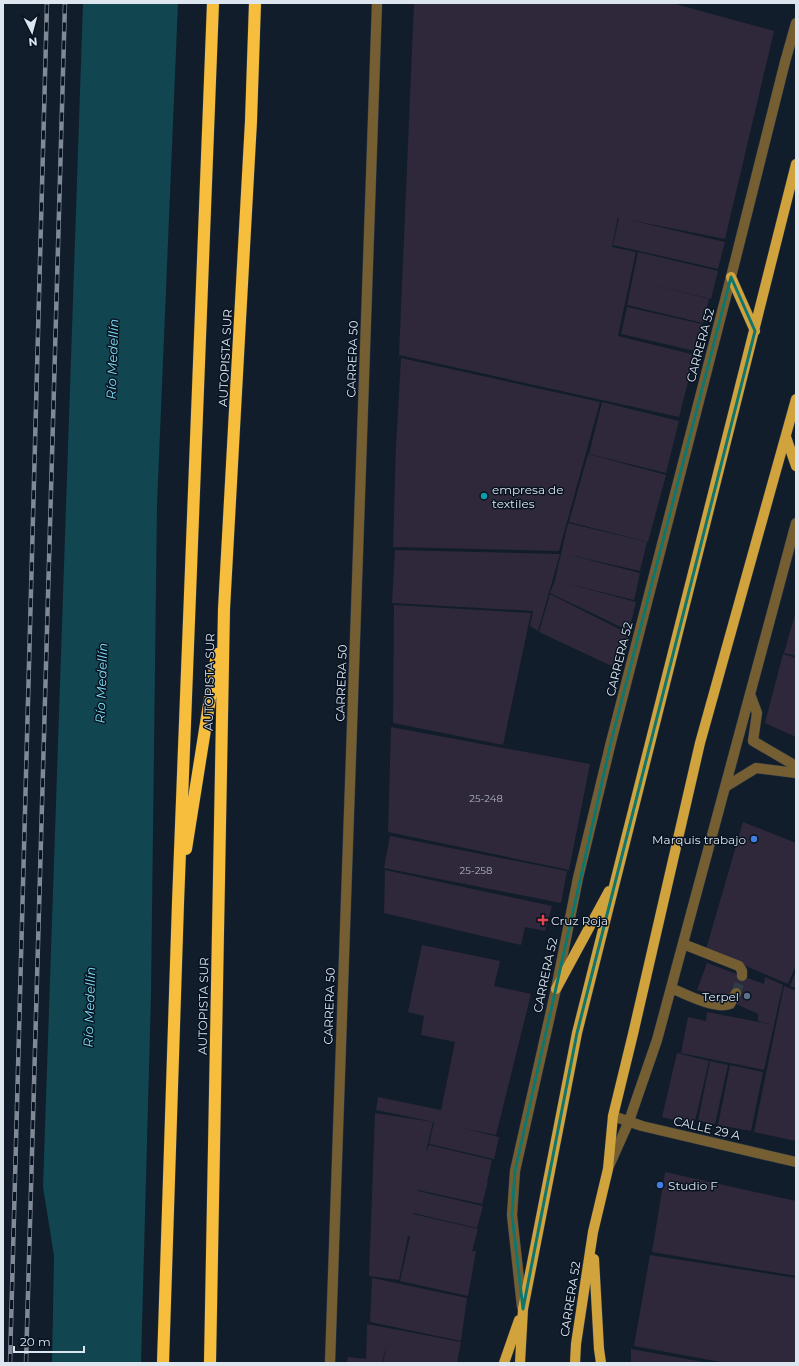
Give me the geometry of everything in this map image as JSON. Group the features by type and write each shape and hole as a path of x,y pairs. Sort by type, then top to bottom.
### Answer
{"highway":[{"name":"AUTOPISTA SUR","path":"163,1363 178,903 213,3"},
{"name":"AUTOPISTA SUR","path":"210,1363 224,609 251,128 256,3"},
{"path":"178,903 224,609"}],"main road":[{"name":"CARRERA 52","path":"520,1363 523,1309 578,1033 796,164"},
{"path":"731,277 755,331"},
{"name":"CARRERA 52","path":"575,1363 593,1232 608,1169 613,1116 700,743 796,399"},
{"path":"786,437 796,466"},
{"path":"556,989 616,878"},
{"path":"593,1232 595,1288 601,1363"},
{"path":"504,1363 523,1309"}],"street":[{"name":"CARRERA 50","path":"330,1363 377,3"},
{"name":"CARRERA 52","path":"523,1309 512,1214 515,1171 556,989 578,878 611,742 796,23"},
{"name":"CARRERA 52","path":"608,1169 629,1121 657,1040 796,523"},
{"path":"750,694 757,713 753,741 796,766"},
{"path":"725,787 756,768 796,773"},
{"path":"683,944 739,966 742,970 742,976"},
{"path":"671,988 689,996 722,1006 730,1004 736,993"},
{"name":"CALLE 29 A","path":"613,1116 642,1126 796,1162"}],"highlighted area":[{"path":"731,277 755,331 577,1033 523,1309 512,1215 515,1171 611,742"}],"water":[{"name":"Río Medellín","path":"83,3 178,3 157,505 151,995 141,1363 52,1363 54,1256 43,1187"}],"building":[{"path":"414,3 672,3 774,31 725,239 625,219 725,242 718,269 613,245 618,217 612,247 636,252 618,336 695,355 679,417 399,355"},
{"path":"638,252 718,271 711,299 638,281 709,299 703,323 627,305"},
{"path":"627,307 702,324 695,351 621,334"},
{"name":"empresa de textiles","path":"401,358 600,402 559,551 393,547 396,446"},
{"path":"602,402 679,421 666,473 589,454"},
{"path":"588,454 666,475 648,542 569,522"},
{"path":"568,523 647,542 640,571 566,554 640,573 634,600 565,583 636,602 629,631 550,593 555,580"},
{"path":"395,550 560,554 538,631 530,626 533,611 392,603"},
{"path":"550,594 629,634 618,669 539,632"},
{"path":"394,605 531,613 503,745 393,723"},
{"path":"796,611 796,656 784,653"},
{"path":"783,654 796,658 796,737 765,723"},
{"path":"391,727 590,764 569,870 388,832"},
{"path":"743,822 796,843 796,965 788,984 706,949"},
{"path":"390,836 567,871 561,903 384,868"},
{"path":"385,870 552,906 545,931 525,927 521,945 384,913"},
{"path":"422,945 500,961 494,986 531,994 496,1135 461,1128 499,1137 494,1159 429,1144 434,1122 376,1110 378,1097 441,1110 455,1042 421,1035 424,1016 408,1012"},
{"name":"Terpel","path":"707,963 764,984 765,977 783,985 774,1025 758,1021 758,1014 732,1002 697,990"},
{"path":"796,971 796,988 790,986"},
{"path":"784,986 796,991 796,1141 754,1132"},
{"path":"707,1012 774,1025 764,1070 681,1053 688,1017 706,1021"},
{"path":"677,1053 709,1061 694,1125 662,1117"},
{"path":"710,1061 728,1065 715,1124 698,1121"},
{"path":"730,1065 763,1072 751,1131 718,1125"},
{"path":"375,1113 433,1122 426,1152 429,1145 492,1160 482,1204 418,1190 483,1206 477,1228 413,1213 478,1229 472,1251 476,1251 468,1296 400,1281 410,1236 408,1236 399,1280 369,1276"},
{"path":"665,1172 796,1201 796,1276 652,1252"},
{"path":"650,1255 796,1278 796,1363 726,1363 634,1346"},
{"path":"372,1278 467,1298 461,1341 370,1322"},
{"path":"367,1324 461,1342 457,1363 383,1363 387,1343 382,1363 347,1363 348,1357 366,1359"},
{"path":"631,1349 703,1362 703,1363 631,1363"}],"tunnel":[{"path":"736,993 742,976"}],"railway":[{"path":"10,1363 47,3"},
{"path":"26,1363 65,3"}],"place":[{"name":"empresa de textiles","path":"484,496"},
{"name":"Marquis trabajo","path":"754,839"},
{"name":"Cruz Roja","path":"543,920"},
{"name":"Terpel","path":"747,996"},
{"name":"Studio F","path":"660,1185"}]}
